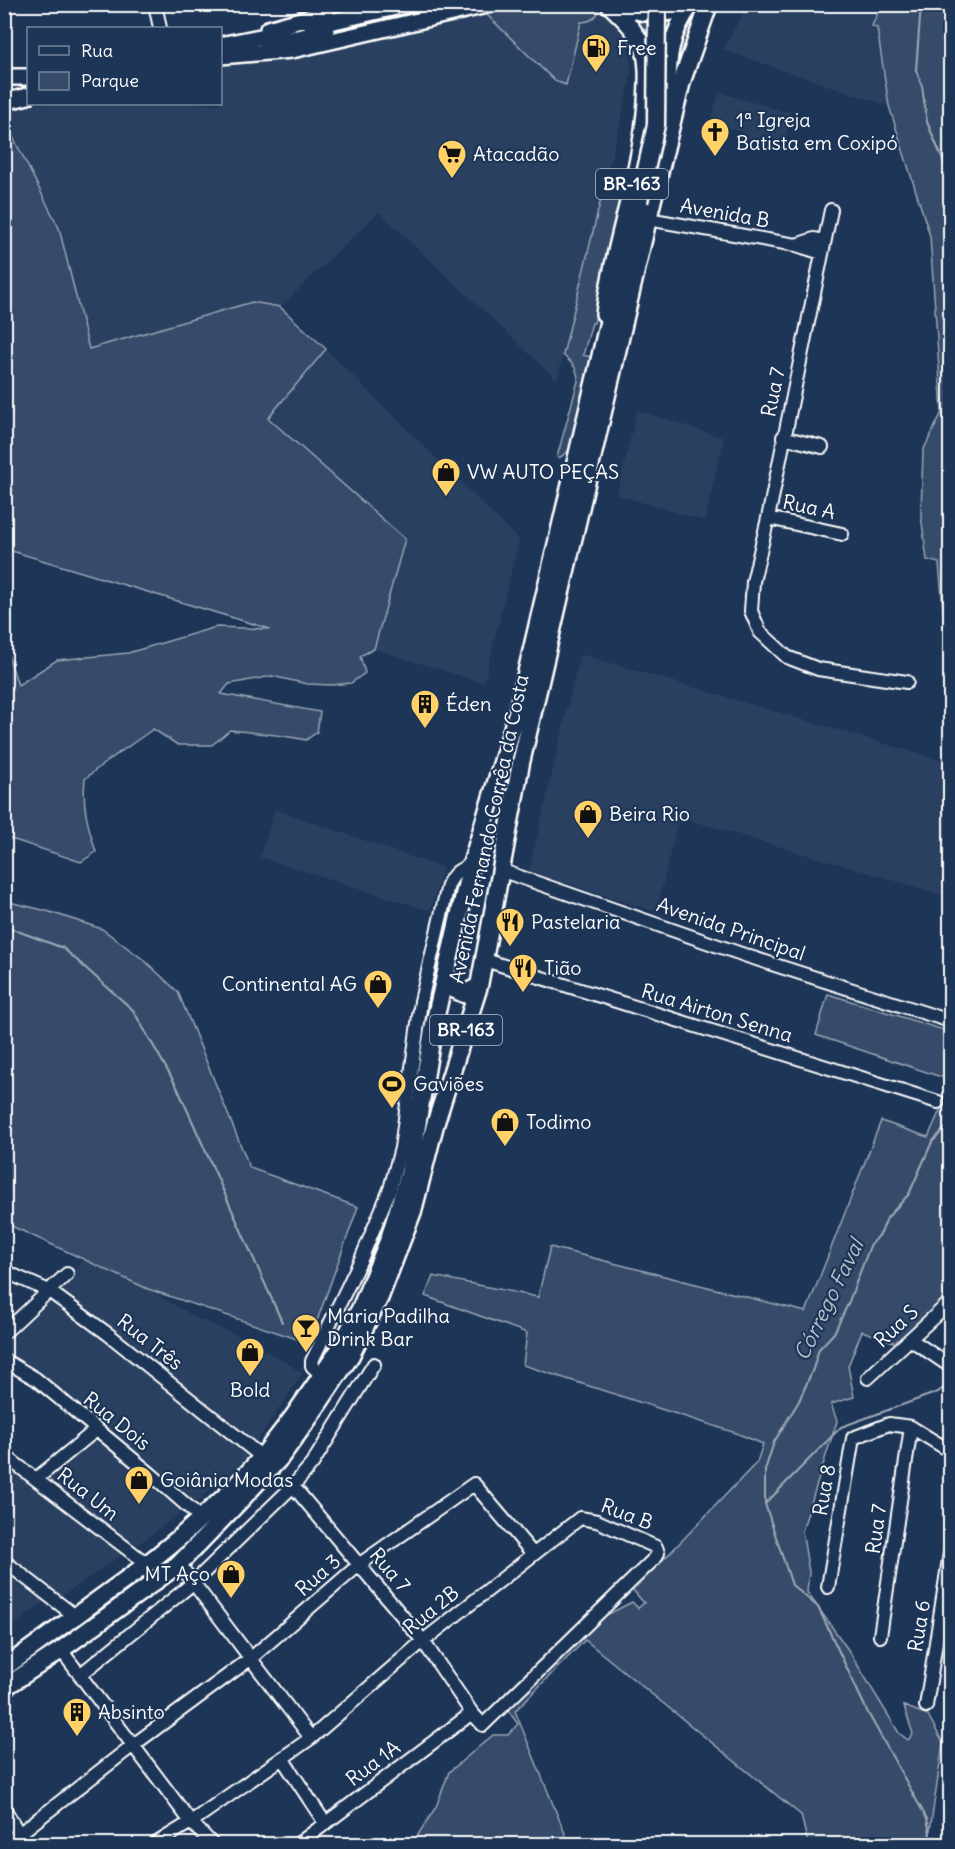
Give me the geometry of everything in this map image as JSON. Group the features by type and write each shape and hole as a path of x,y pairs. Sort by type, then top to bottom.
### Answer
{"highway":[{"name":"BR-163","path":"647,208 658,95 657,4"},
{"name":"Avenida Fernando Corrêa da Costa","path":"4,1688 61,1650 179,1564 280,1458 350,1357 380,1297 413,1211 435,1125 479,986 521,763 647,208 682,81 709,4"},
{"name":"Avenida Fernando Corrêa da Costa","path":"4,1668 147,1564 231,1491 293,1418 339,1350 361,1307 400,1208 409,1174 418,1072 434,1024 471,865 517,713 621,268 647,208"},
{"path":"471,865 489,864 500,870"},
{"path":"445,979 451,988 464,993 479,986"}],"main road":[{"path":"222,43 364,4"},
{"path":"222,44 409,4"},
{"path":"222,55 448,4"},
{"path":"222,55 292,50 491,4"},
{"name":"Avenida Fernando Corrêa da Costa","path":"596,374 608,284 640,146 647,89 643,48 630,26 608,4"},
{"path":"615,4 644,14 657,15 677,11 691,4"},
{"name":"BR-163","path":"647,208 666,127 671,45 676,30 691,4"},
{"path":"4,77 27,76"},
{"path":"4,102 27,96"}],"street":[{"path":"155,4 160,27"},
{"name":"Avenida B","path":"647,208 796,244 823,247"},
{"name":"Rua 7","path":"831,210 753,582 751,611 760,632 787,657 819,669 907,682"},
{"path":"783,437 822,447"},
{"name":"Rua A","path":"768,518 842,534"},
{"path":"418,1072 421,1001 448,885 452,876 460,868 471,865"},
{"name":"Avenida Principal","path":"500,870 750,957 951,1021"},
{"name":"Rua Airton Senna","path":"484,960 938,1102"},
{"name":"Rua Três","path":"4,1271 49,1291 108,1334 262,1457"},
{"path":"4,1333 67,1274"},
{"name":"Rua S","path":"868,1378 951,1302"},
{"path":"910,1339 951,1366"},
{"name":"Rua Dois","path":"4,1360 36,1379 201,1518"},
{"path":"80,1675 193,1583 293,1486 312,1464 374,1364"},
{"name":"Rua 8","path":"828,1587 853,1438 890,1424 911,1427"},
{"path":"911,1427 951,1451"},
{"name":"Rua 7","path":"880,1636 911,1427"},
{"path":"36,1479 97,1429"},
{"name":"Rua Um","path":"4,1455 147,1564"},
{"name":"Rua 3","path":"132,1746 250,1659 360,1564 474,1484 533,1554"},
{"name":"Rua 7","path":"293,1486 423,1641 472,1713 483,1725"},
{"name":"Rua 2B","path":"158,1844 311,1738 423,1641 580,1518"},
{"name":"Rua B","path":"483,1725 655,1558 658,1549 597,1521 580,1518"},
{"name":"Rua 6","path":"926,1706 951,1553"},
{"path":"4,1561 75,1616"},
{"path":"179,1564 311,1738"},
{"path":"61,1650 132,1746 191,1822 212,1845"},
{"name":"Rua 1A","path":"298,1845 472,1713"},
{"path":"4,1844 132,1746"},
{"path":"282,1758 326,1824"},
{"path":"4,1808 19,1834"}],"shaded area":[{"path":"513,5 592,5 614,23 626,40 631,60 630,82 557,380 379,212 280,307 252,302 89,349 59,228 5,121 5,110 32,105 222,105 222,65"},
{"path":"747,5 881,5 873,26 877,28 881,46 889,106 723,50"},
{"path":"719,92 785,112 790,111 784,151 741,136 742,132 710,122"},
{"path":"326,349 519,540 484,683 374,649 405,539 267,418"},
{"path":"637,410 724,438 705,521 617,495"},
{"path":"580,654 950,763 950,808 946,831 950,833 950,897 679,817 656,912 529,871"},
{"path":"275,809 443,868 430,911 260,857"},
{"path":"84,1260 148,1289 195,1317 246,1339 303,1373 256,1443 58,1291"},
{"path":"51,1298 250,1455 192,1506 5,1356 4,1339"},
{"path":"96,1433 187,1508 132,1549 43,1479"},
{"path":"4,1462 123,1554 58,1599 5,1556"},
{"path":"4,1573 44,1602 5,1632 4,1632"}],"green space":[{"path":"513,4 592,5 599,10 592,19 581,22 566,85 555,81 487,15 487,10"},
{"path":"700,5 707,5 675,102 675,46 693,10"},
{"path":"881,5 950,5 950,646 944,621 939,563 927,560 921,515 923,451 942,412 930,236 889,106 877,28 872,26"},
{"path":"630,17 653,22 675,19 664,89"},
{"path":"5,121 59,228 89,349 252,302 280,307 326,349 268,418 405,539 374,649 360,656 365,673 351,683 332,685 307,684 272,676 229,684 221,694 320,712 317,732 306,740 230,730 212,745 178,745 153,729 85,779 85,808 96,852 81,862 5,837 5,646 18,685 57,660 128,653 216,627 270,629 5,549"},
{"path":"608,170 627,176 594,323 592,323 583,355 591,357 571,449 559,458 557,457 578,381 574,366 563,355"},
{"path":"5,901 47,911 102,929 144,960 178,992 250,1168 358,1207 309,1343 148,1289 5,1223"},
{"path":"828,994 950,1032 950,1080 816,1035"},
{"path":"950,1088 950,1293 896,1343 862,1331 848,1366 854,1397 831,1404 837,1421 802,1531 809,1572 807,1592 849,1651 899,1733 908,1740 913,1734 904,1706 928,1715 943,1743 928,1844 808,1844 801,1815 585,1640 515,1711 566,1836 559,1844 412,1844 436,1807 449,1772 493,1735 508,1735 518,1724 507,1709 593,1622 632,1602 638,1608 644,1603 632,1589 672,1551 757,1462 763,1444 736,1433 523,1365 527,1333 425,1296 433,1276 538,1297 550,1247 806,1312 881,1121 928,1137"}],"waterway":[{"name":"Córrego Faval","path":"921,4 916,70 922,86 927,122 950,177"},
{"path":"4,926 63,948 133,1010 177,1087 282,1322"},
{"name":"Córrego Faval","path":"927,1844 930,1833 927,1819 868,1713 818,1607 792,1585 765,1504 765,1470 774,1442 799,1401 819,1349 834,1333 848,1304 870,1246 881,1233 887,1218 909,1194 932,1142 950,1123"},
{"path":"765,1504 841,1427 938,1392 950,1383"}],"place":[{"name":"Free","path":"596,74"},
{"name":"1ª Igreja Batista em Coxipó","path":"715,158"},
{"name":"Atacadão","path":"452,180"},
{"name":"VW AUTO PEÇAS","path":"446,498"},
{"name":"Éden","path":"425,730"},
{"name":"Beira Rio","path":"588,840"},
{"name":"Pastelaria","path":"510,948"},
{"name":"Tião","path":"523,994"},
{"name":"Continental AG","path":"378,1010"},
{"name":"Gaviões","path":"392,1110"},
{"name":"Todimo","path":"505,1148"},
{"name":"Maria Padilha Drink Bar","path":"306,1354"},
{"name":"Bold","path":"250,1378"},
{"name":"Goiânia Modas","path":"139,1506"},
{"name":"MT Aço","path":"231,1600"},
{"name":"Absinto","path":"77,1738"}]}
